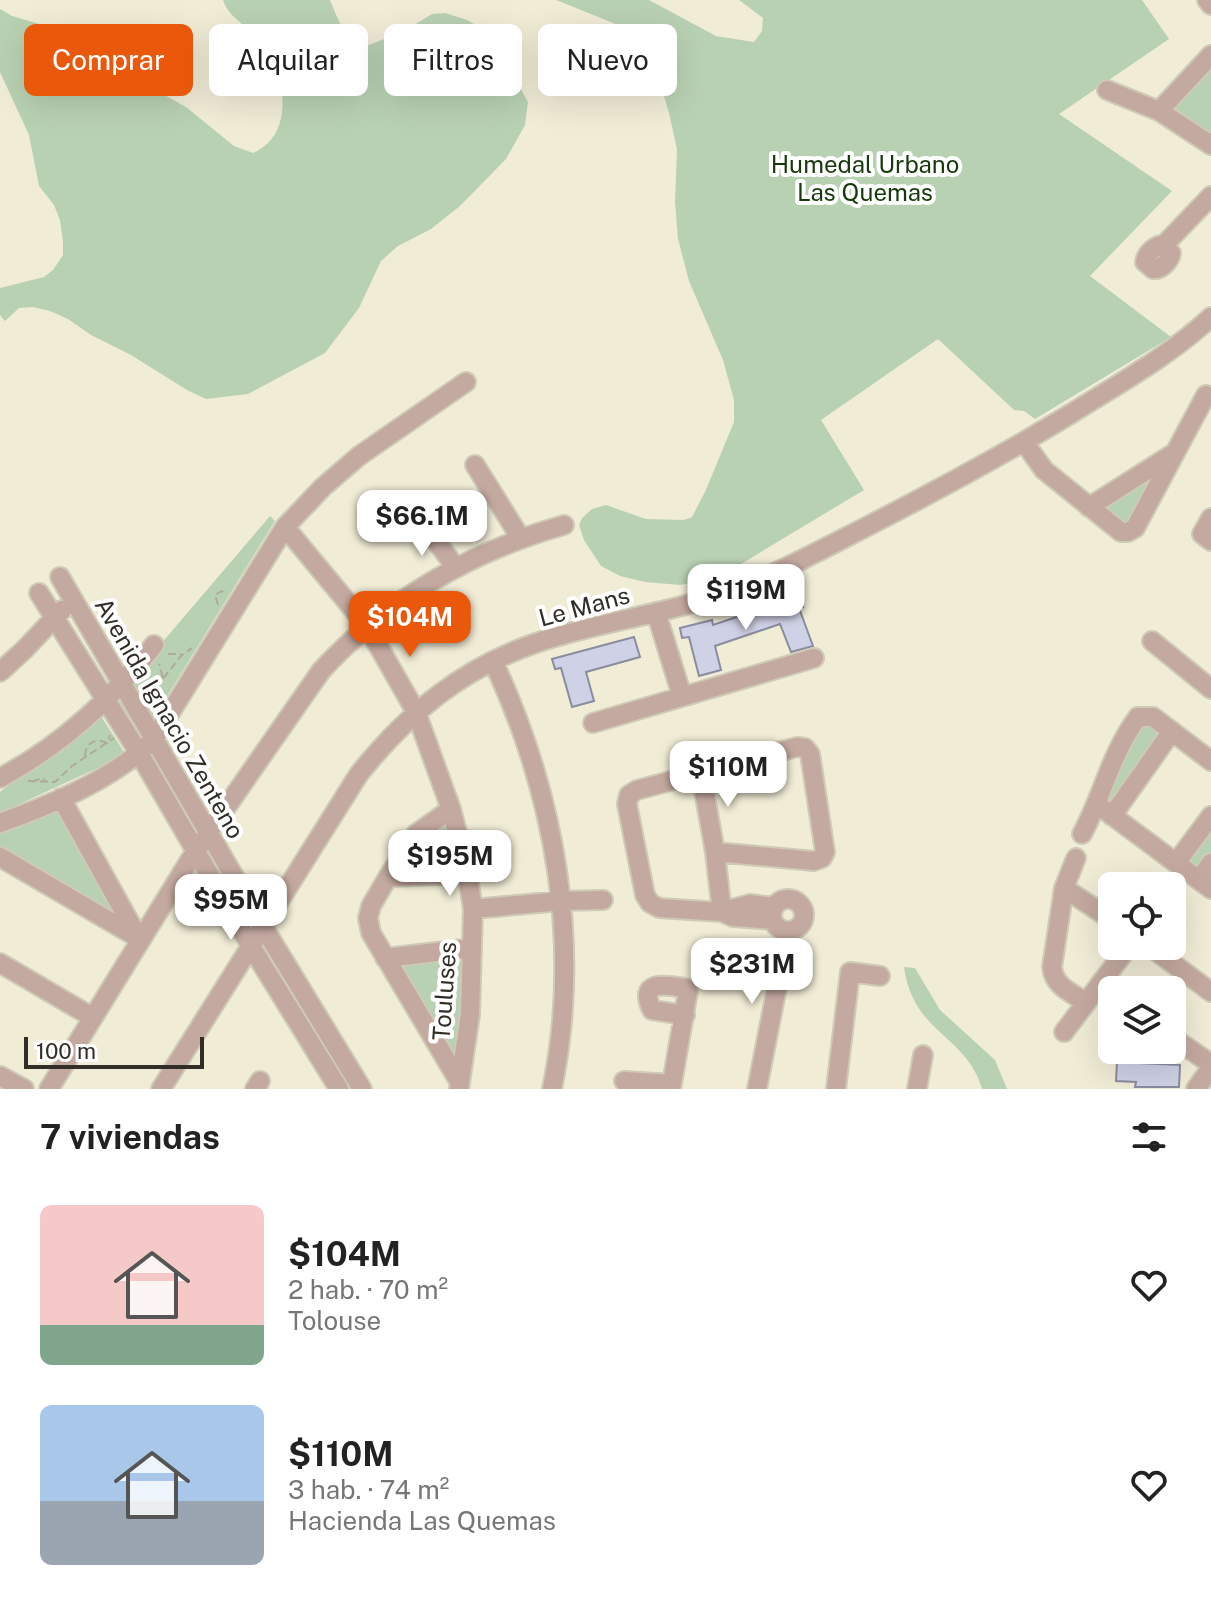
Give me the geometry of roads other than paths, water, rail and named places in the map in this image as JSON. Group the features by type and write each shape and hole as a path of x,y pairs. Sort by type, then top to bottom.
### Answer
{"street":[{"path":"1207,0 1211,5"},
{"path":"1159,111 1211,55"},
{"path":"1107,90 1159,111 1211,145"},
{"path":"1164,245 1211,196"},
{"name":"Le Mans","path":"161,1089 359,774 387,739 447,686 493,661 536,643 723,593 789,567 979,469 1168,353 1211,317"},
{"path":"0,823 61,798 139,753 154,739 285,527 323,487 359,456 466,382"},
{"path":"1024,442 1044,470 1121,532 1128,532 1135,528 1206,395"},
{"path":"1089,507 1172,455"},
{"path":"475,465 520,537"},
{"path":"1210,521 1202,534 1211,541"},
{"path":"423,523 456,568"},
{"path":"49,1089 195,852 321,671 367,626 399,602 456,568 520,537 564,525"},
{"name":"Touluses","path":"285,527 367,626 416,712 451,809 473,909 470,1014 460,1086"},
{"name":"Avenida Ignacio Zenteno","path":"60,577 264,928 362,1089"},
{"name":"Avenida Ignacio Zenteno","path":"39,593 139,753 252,948 339,1089"},
{"path":"0,672 72,599"},
{"path":"656,612 682,696"},
{"path":"1152,641 1211,689"},
{"path":"0,778 58,741 125,688 154,645"},
{"path":"593,723 814,658"},
{"path":"493,661 519,721 539,783 553,843 561,901 563,1022 552,1089"},
{"path":"1105,810 1121,740 1138,717 1153,717 1211,761"},
{"path":"1082,834 1172,731"},
{"path":"715,852 814,861 822,858 825,852 810,754 805,748 797,747 637,790 629,795 627,804 645,895 650,903 659,908 722,912 750,904 778,919 757,1089"},
{"path":"701,774 722,912"},
{"path":"61,798 140,939"},
{"path":"451,809 416,834 373,901 368,918 371,933 460,1086"},
{"path":"1105,810 1205,884 1211,863"},
{"path":"1176,863 1211,816"},
{"path":"0,857 140,939"},
{"path":"1076,858 1064,888 1052,967 1058,984 1085,1002"},
{"path":"388,877 467,874"},
{"path":"1064,888 1098,911"},
{"path":"473,909 603,900"},
{"path":"385,958 472,948"},
{"path":"1064,1032 1118,960"},
{"path":"1168,960 1211,992"},
{"path":"0,963 92,1017"},
{"path":"836,1089 850,972 880,976"},
{"path":"624,1081 671,1087 685,1015"},
{"path":"1186,1047 1211,1066 1196,1089"},
{"path":"917,1089 923,1055"},
{"path":"0,1076 24,1089"}],"park label":[{"name":"Humedal Urbano Las Quemas","path":"865,178"}]}
